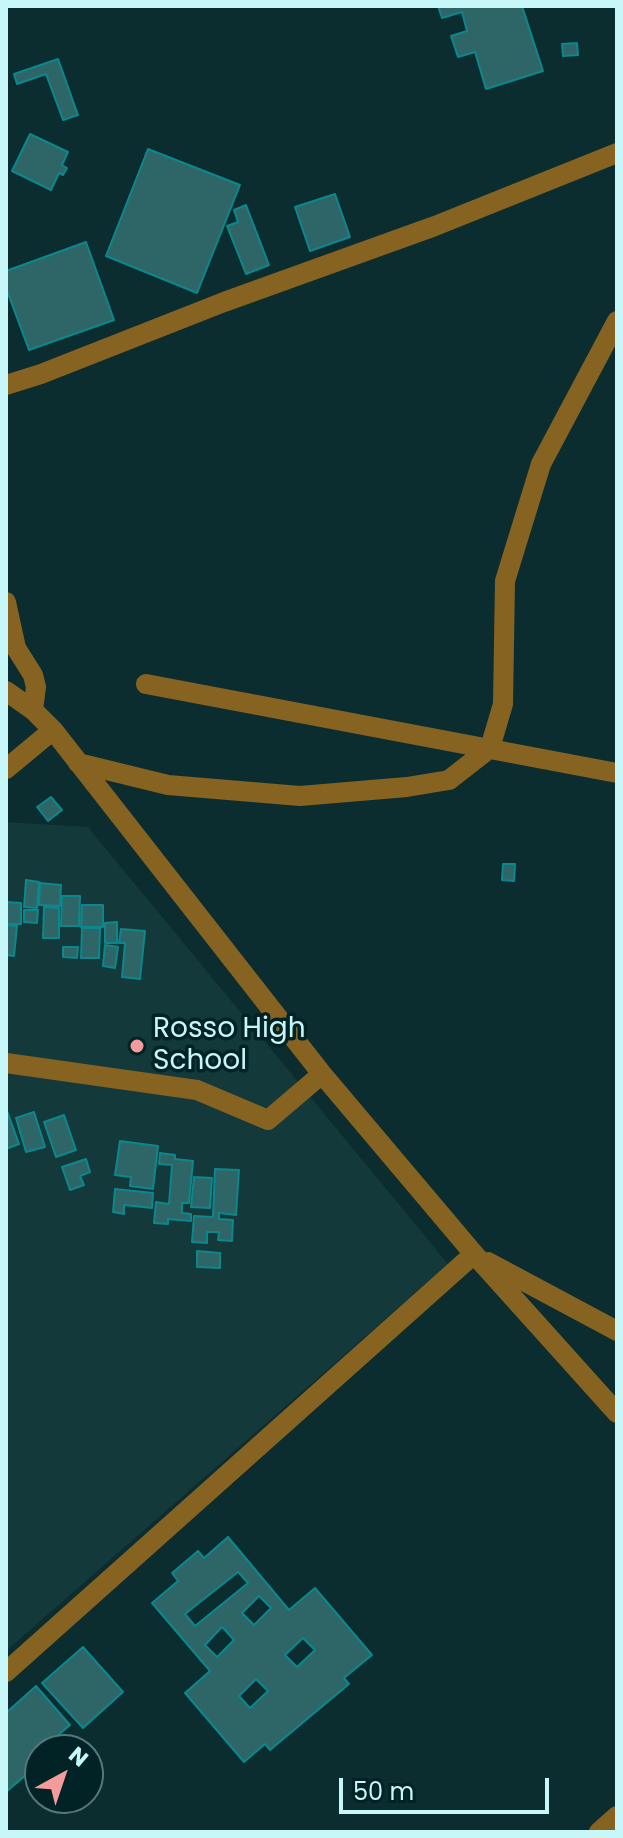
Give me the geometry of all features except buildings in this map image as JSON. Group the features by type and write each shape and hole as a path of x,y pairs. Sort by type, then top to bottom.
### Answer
{"street":[{"path":"6,385 435,226 617,153"},
{"path":"78,763 168,785 300,796 407,787 449,780 490,748 503,704 505,581 541,464 617,321"},
{"path":"6,602 16,648 33,675 36,687 33,710"},
{"path":"146,684 617,773"},
{"path":"6,691 33,710 53,730 322,1074 474,1254 617,1413"},
{"path":"6,769 53,730"},
{"path":"6,1063 197,1090 268,1120 322,1074"},
{"path":"474,1254 617,1331"},
{"path":"6,1672 474,1254"},
{"path":"599,1832 617,1816"}],"shaded area":[{"name":"Rosso High School","path":"6,822 88,827 448,1264 6,1651"}],"place":[{"name":"Rosso High School","path":"137,1046"}]}
